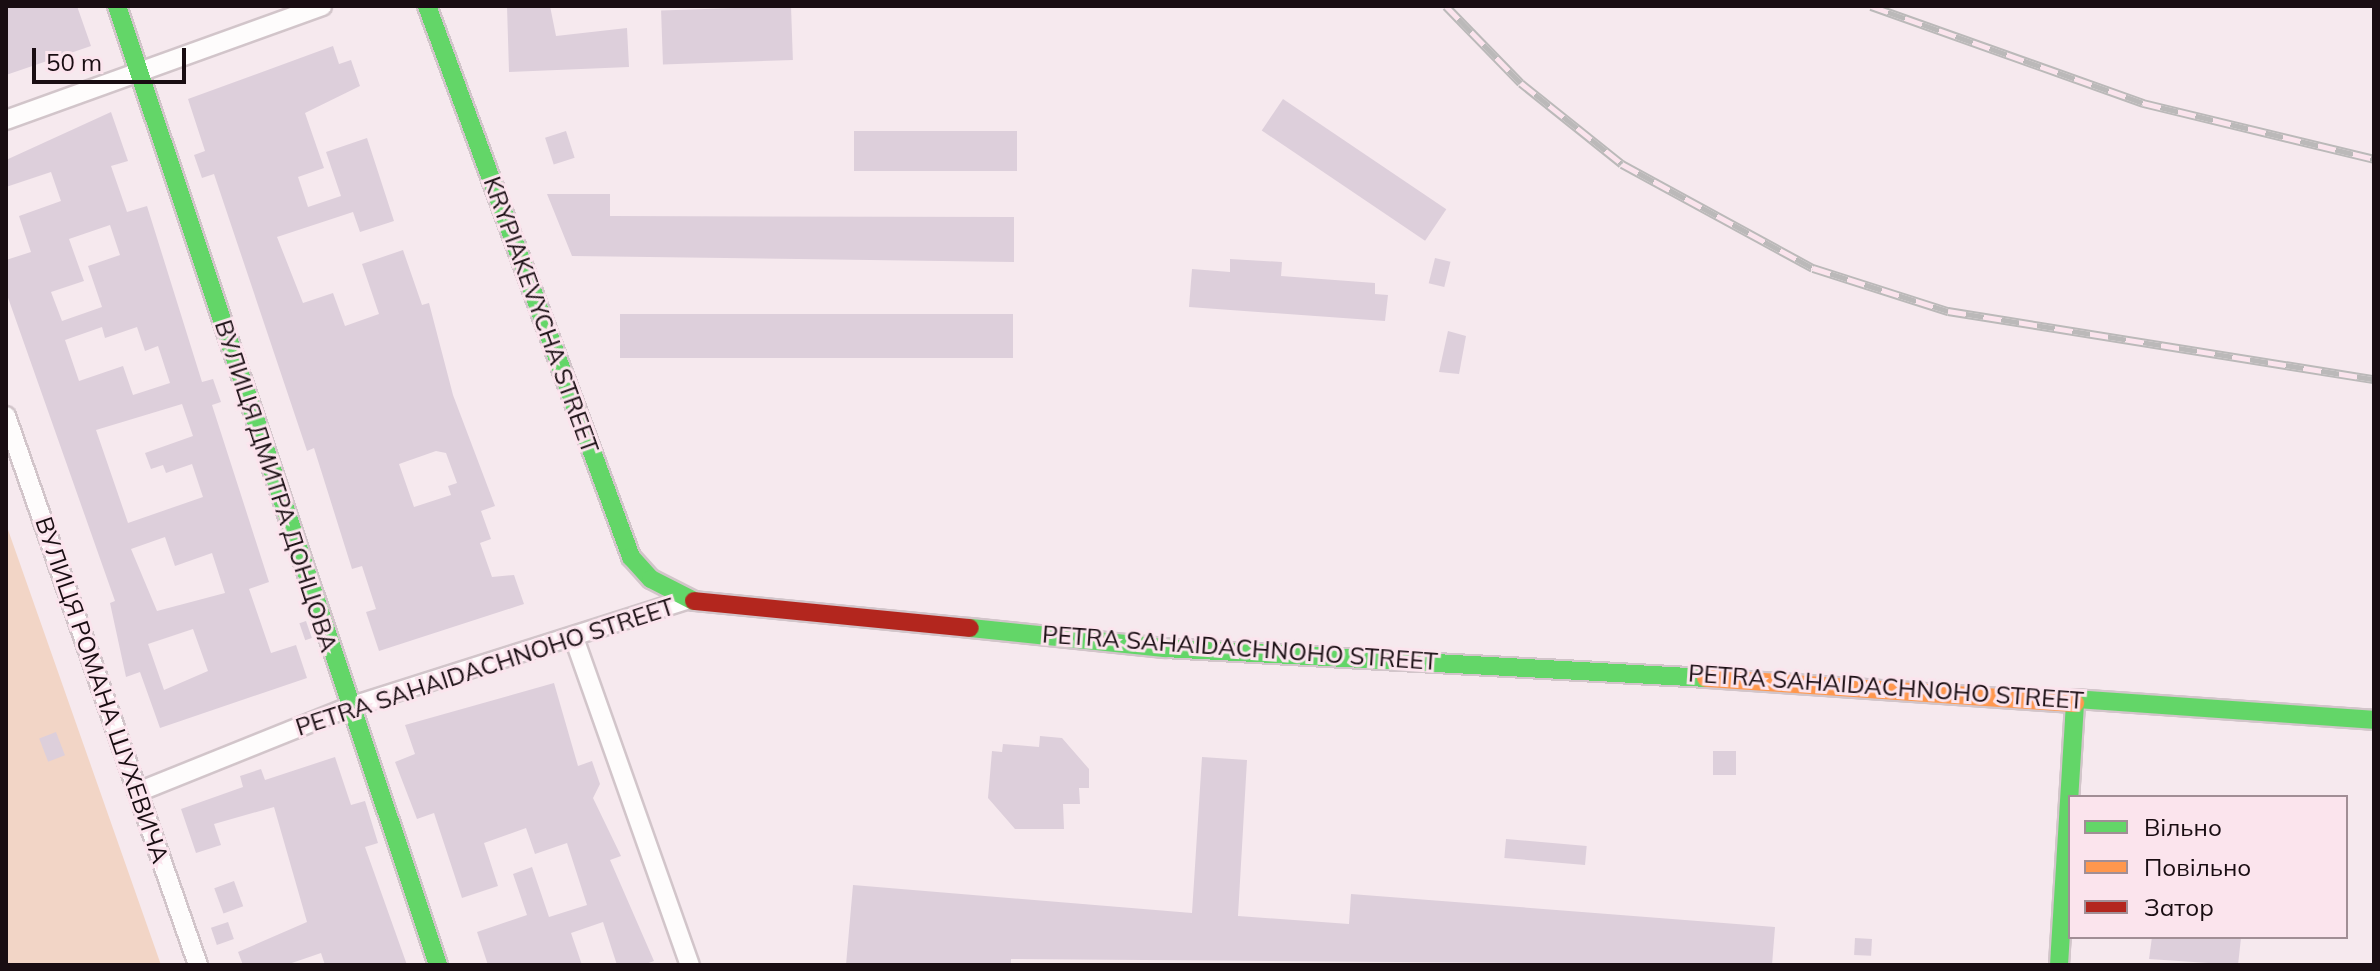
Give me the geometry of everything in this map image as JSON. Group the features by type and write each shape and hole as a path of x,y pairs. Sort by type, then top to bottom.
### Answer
{"main road":[{"name":"ВУЛИЦЯ ДМИТРА ДОНЦОВА","path":"117,6 349,707 438,965"},
{"name":"KRYPIAKEVYCHA STREET","path":"427,6 631,557 687,600"},
{"name":"PETRA SAHAIDACHNOHO STREET","path":"687,600 1165,648 2075,699 2374,720"},
{"path":"2069,795 2075,699"},
{"path":"2059,965 2068,815"}],"street":[{"path":"6,120 139,69 322,6"},
{"name":"ВУЛИЦЯ РОМАНА ШУХЕВИЧА","path":"6,416 198,965"},
{"name":"PETRA SAHAIDACHNOHO STREET","path":"138,792 349,707 687,600"},
{"path":"574,638 690,965"}],"shaded area":[{"path":"6,524 161,965 6,965"}],"building":[{"path":"6,6 77,6 91,46 6,75"},
{"path":"507,6 550,6 556,36 627,28 629,67 509,72"},
{"path":"791,6 793,60 663,65 661,11"},
{"path":"333,46 339,64 351,60 360,86 305,113 324,168 298,177 308,207 341,196 326,152 367,138 394,221 360,232 353,212 277,237 303,303 333,293 345,326 379,314 362,264 403,250 422,305 429,303 453,395 495,506 481,511 491,539 480,543 492,577 514,575 524,604 379,651 366,612 376,609 362,566 352,569 314,448 307,451 214,174 202,178 194,155 205,151 188,99","holes":["436,451 446,453 457,483 448,486 451,495 414,507 399,464"]},
{"path":"1283,99 1446,209 1425,241 1262,131"},
{"path":"111,112 128,161 111,166 127,212 147,206 202,382 213,379 221,402 212,405 269,582 249,589 271,653 296,645 307,678 160,728 140,672 126,677 110,603 115,601 6,292 6,260 31,252 19,216 61,201 51,172 6,187 6,160","holes":["110,225 120,255 88,266 102,307 62,321 51,292 84,281 69,239","102,327 105,338 137,327 145,351 158,346 170,383 133,395 123,366 79,381 65,340","182,404 193,436 145,453 151,469 163,465 166,473 192,464 203,497 128,523 96,430","165,537 175,566 212,553 225,593 157,611 131,549","193,629 208,671 164,690 148,644"]},
{"path":"566,131 575,158 554,164 545,138"},
{"path":"854,131 1017,131 1017,171 854,171"},
{"path":"547,194 610,194 610,216 1014,217 1014,262 572,256"},
{"path":"1435,258 1451,262 1444,287 1429,283"},
{"path":"1230,259 1282,262 1281,276 1375,283 1375,294 1388,295 1385,321 1189,307 1192,269 1230,272"},
{"path":"620,314 1013,314 1013,358 620,358"},
{"path":"1448,331 1466,336 1459,374 1439,372"},
{"path":"306,621 312,638 305,640 299,623"},
{"path":"554,683 578,766 592,761 600,784 593,798 621,856 610,860 654,961 643,965 617,965 603,922 571,933 582,965 488,965 477,932 527,915 513,874 532,867 549,917 587,905 567,843 535,854 526,828 484,843 498,886 462,898 434,813 417,819 395,762 415,754 405,725"},
{"path":"56,732 65,755 48,762 39,738"},
{"path":"1040,736 1062,738 1089,769 1089,788 1079,788 1080,804 1063,804 1064,829 1015,829 988,798 992,751 1002,752 1003,744 1039,747"},
{"path":"1713,751 1736,751 1736,775 1713,775"},
{"path":"335,757 351,805 365,801 378,843 365,847 407,965 325,965 321,953 286,965 243,965 238,952 307,922 274,807 214,824 221,845 196,853 181,809 243,787 240,776 261,769 265,780"},
{"path":"1202,757 1247,760 1238,916 1349,924 1351,894 1775,927 1772,965 1011,959 1011,965 846,965 853,885 1192,913"},
{"path":"1506,839 1587,846 1585,865 1504,858"},
{"path":"234,881 243,906 224,914 214,888"},
{"path":"228,922 234,939 217,945 211,928"},
{"path":"1855,938 1872,939 1871,956 1854,955"},
{"path":"2152,939 2241,939 2238,965 2149,959"}],"railway":[{"path":"1446,6 1521,83 1622,164 1813,268 1948,311 2374,379"},
{"path":"1871,6 2143,103 2374,159"}],"traffic: fast":[{"path":"117,6 438,965"},
{"path":"427,6 631,557 651,579 694,601"},
{"path":"970,628 1165,648 1706,678"},
{"path":"2075,699 2374,720"},
{"path":"2069,795 2075,703"},
{"path":"2059,965 2068,818"}],"traffic: slow":[{"path":"1706,678 2075,703"}],"traffic: jam":[{"path":"694,601 970,628"}]}
